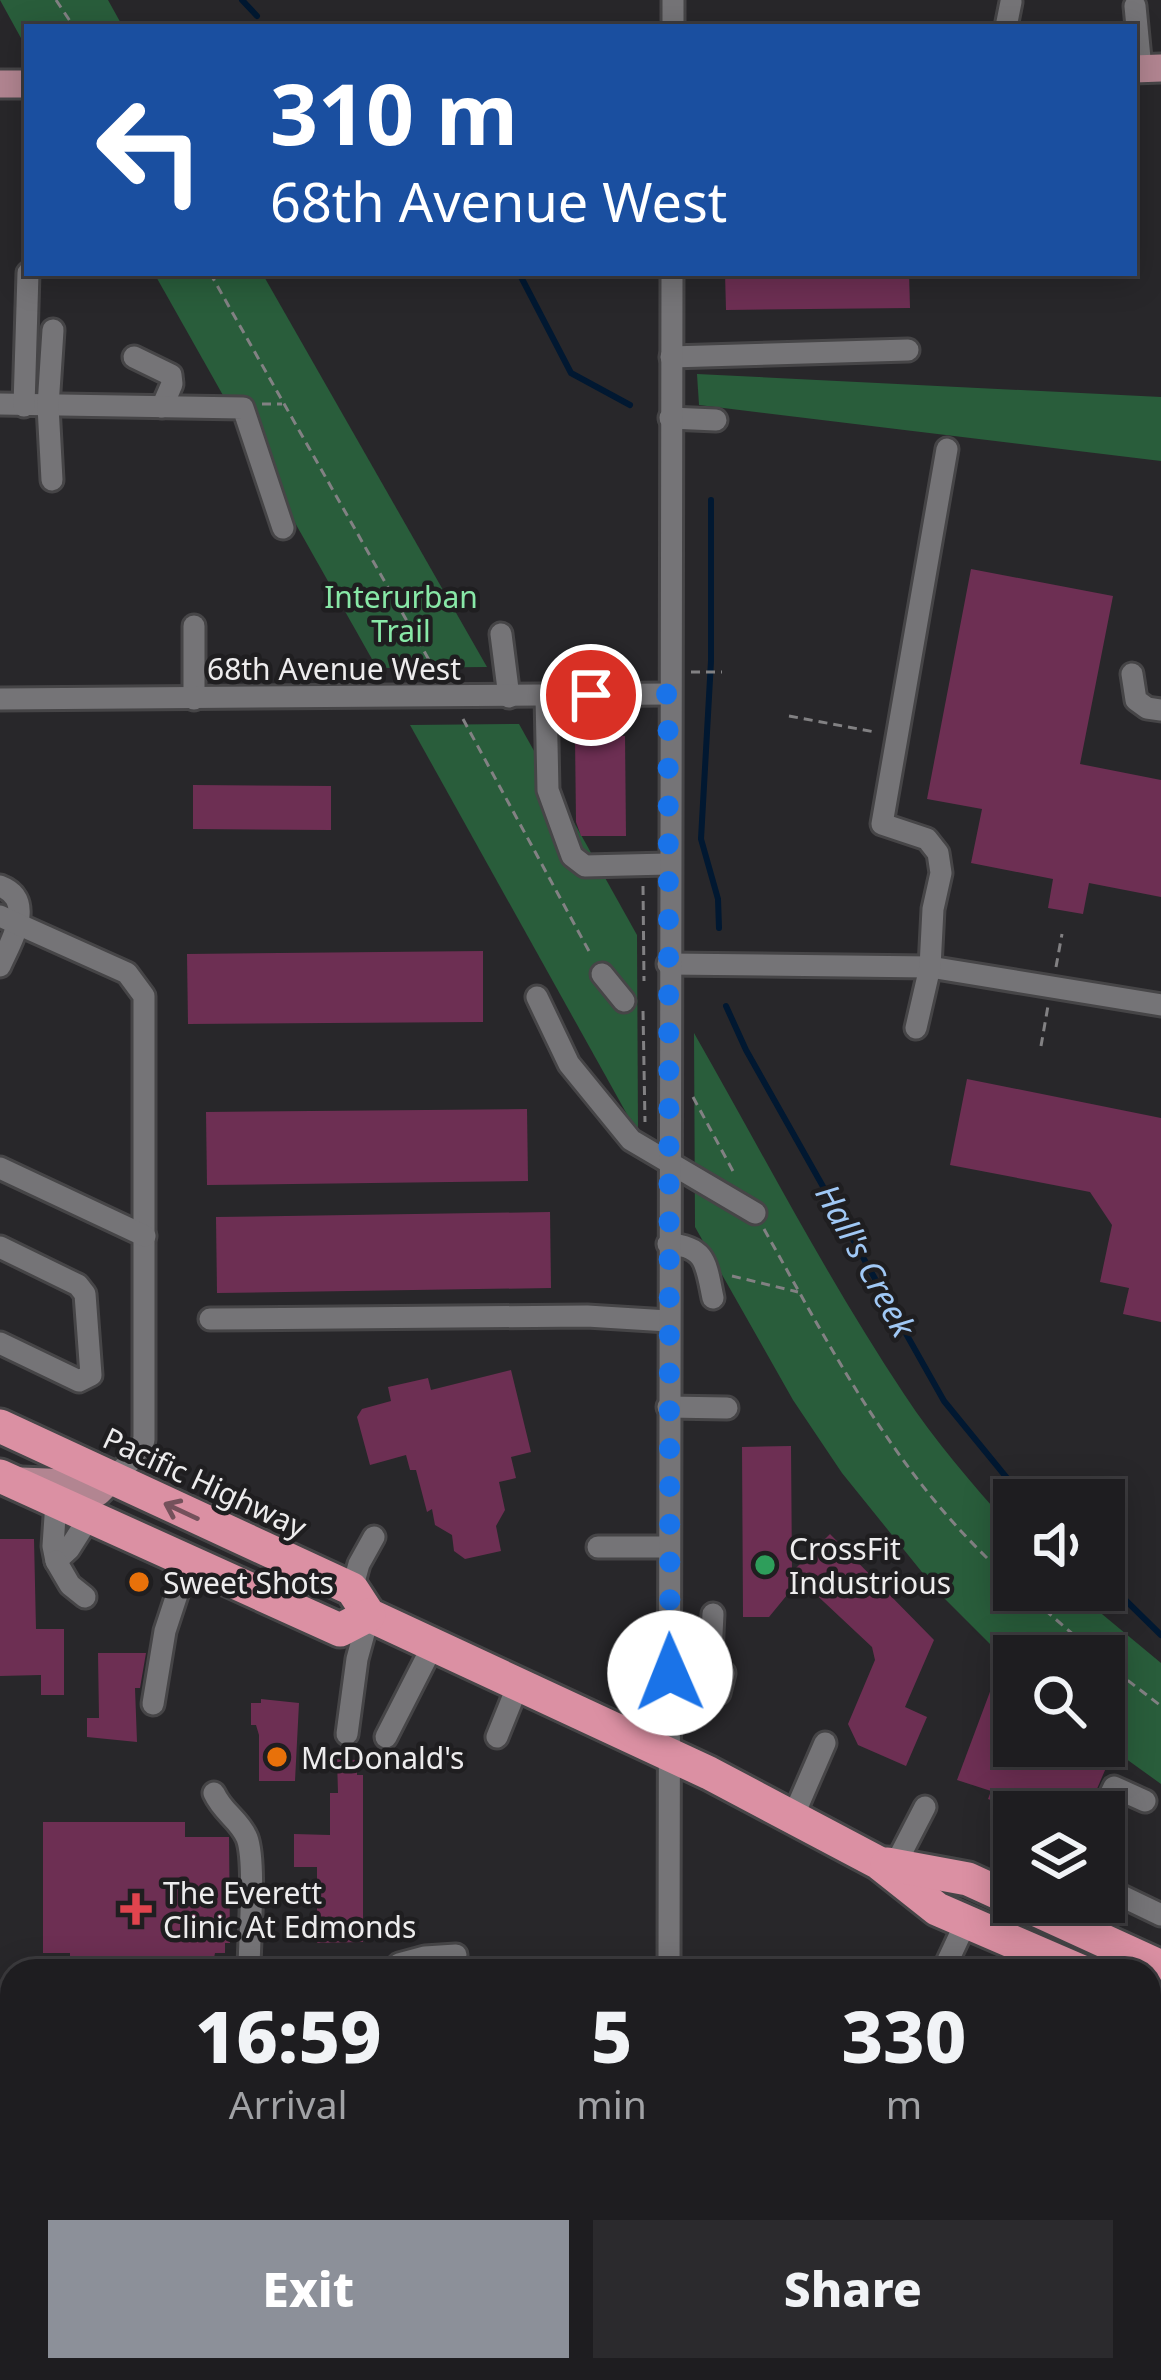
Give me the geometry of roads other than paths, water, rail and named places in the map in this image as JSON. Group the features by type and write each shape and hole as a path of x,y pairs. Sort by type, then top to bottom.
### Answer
{"highway":[{"name":"Pacific Highway","path":"0,1426 361,1602 433,1646 887,1864 938,1909 1052,1959"},
{"path":"5,1478 340,1630 361,1602"},
{"name":"Pacific Highway","path":"887,1864 973,1868 993,1883"},
{"name":"Pacific Highway","path":"1063,1923 1143,1959"}],"main road":[{"path":"5,1478 70,1483 98,1492 111,1479"}],"street":[{"path":"1135,7 1146,69"},
{"path":"24,406 28,276"},
{"path":"669,1959 671,276"},
{"path":"52,480 48,406 53,330"},
{"path":"671,356 908,350"},
{"path":"134,358 171,375 162,407"},
{"path":"0,404 243,409 283,528"},
{"path":"670,418 716,421"},
{"path":"916,1028 930,967 933,909 941,873 938,853 927,838 882,824 947,448"},
{"path":"194,626 194,699"},
{"path":"501,634 509,697"},
{"path":"1132,674 1136,700 1161,710"},
{"name":"68th Avenue West","path":"0,699 668,694"},
{"path":"546,696 548,790 572,856 585,866 668,864"},
{"path":"0,886 18,901 0,966"},
{"path":"10,919 127,973 144,997 144,1440 132,1460 111,1479"},
{"path":"668,964 930,967 1161,1005"},
{"path":"602,974 634,1004"},
{"path":"537,997 569,1064 631,1140 755,1213"},
{"path":"0,1168 145,1236"},
{"path":"668,1244 689,1245 698,1251 713,1298"},
{"path":"0,1247 78,1285 85,1294 92,1376 80,1381 0,1342"},
{"path":"210,1318 587,1316 668,1321"},
{"path":"668,1407 727,1408"},
{"path":"56,1502 52,1546 56,1561 70,1585 85,1597"},
{"path":"56,1561 90,1516"},
{"path":"346,1734 357,1659 359,1564 374,1537"},
{"path":"598,1547 669,1546"},
{"path":"153,1704 165,1631 188,1561"},
{"path":"670,1673 715,1683 713,1614"},
{"path":"386,1737 433,1646"},
{"path":"497,1737 518,1685"},
{"path":"792,1820 825,1743"},
{"path":"1125,1792 1145,1801"},
{"path":"214,1793 222,1811 238,1822 249,1843 249,1959"},
{"path":"887,1864 925,1807"},
{"path":"1125,1898 1161,1915"},
{"path":"949,1959 966,1922"},
{"path":"1087,1934 1092,1923"},
{"path":"419,1959 456,1955"}],"waterway":[{"name":"Hall's Creek","path":"242,0 257,16"},
{"name":"Hall's Creek","path":"521,276 571,373 630,405"},
{"name":"Hall's Creek","path":"711,500 711,661 701,839 718,899 719,928"},
{"name":"Hall's Creek","path":"726,1006 746,1050 944,1401 1008,1479"},
{"name":"Hall's Creek","path":"1125,1600 1161,1635"}],"place":[{"name":"CrossFit Industrious","path":"765,1565"},
{"name":"Sweet Shots","path":"139,1582"},
{"name":"McDonald's","path":"277,1757"},
{"name":"The Everett Clinic At Edmonds","path":"136,1909"}],"park label":[{"name":"Interurban Trail","path":"401,613"}]}
